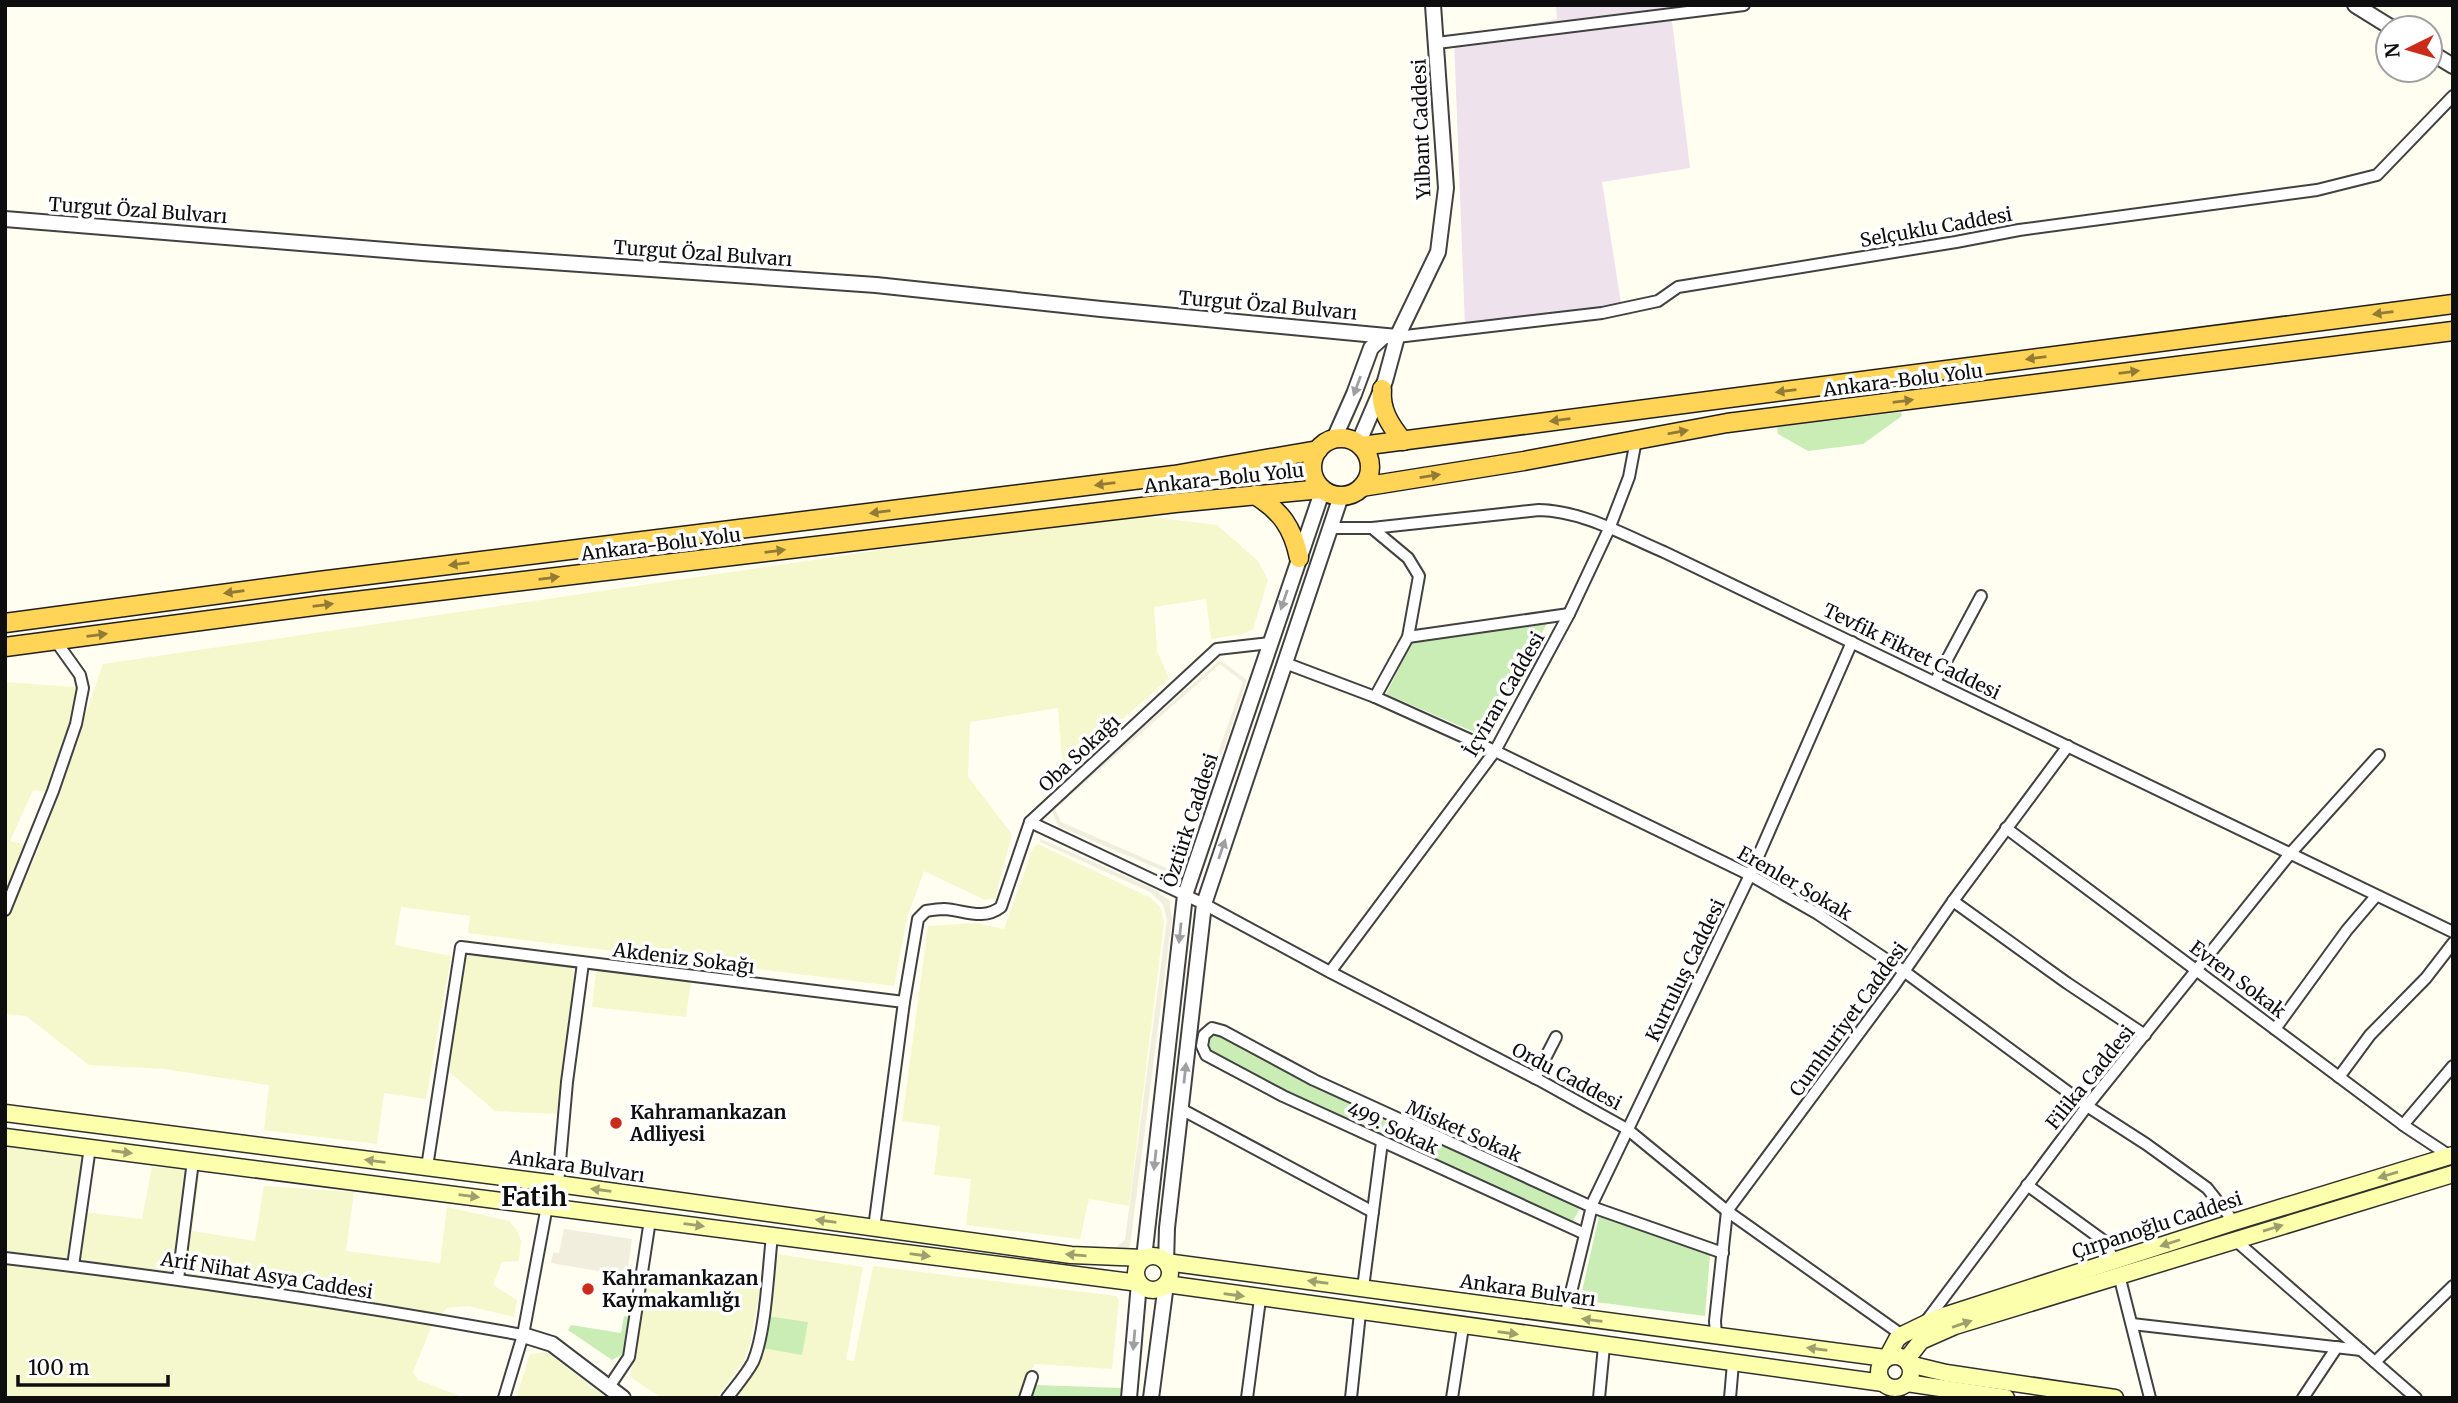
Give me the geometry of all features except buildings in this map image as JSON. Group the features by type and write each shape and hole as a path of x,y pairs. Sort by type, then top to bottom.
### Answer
{"highway":[{"name":"Ankara-Bolu Yolu","path":"1360,445 2452,303"},
{"name":"Ankara-Bolu Yolu","path":"1362,487 1727,423 2453,331"},
{"path":"1382,389 1385,415 1403,441"},
{"path":"1334,439 1347,439 1360,445 1370,466 1362,487 1341,496 1317,484 1312,463 1318,450 1334,439"},
{"name":"Ankara-Bolu Yolu","path":"5,623 1174,475 1318,450"},
{"name":"Ankara-Bolu Yolu","path":"5,647 336,603 1323,489"},
{"path":"1255,495 1273,506 1286,521 1295,539 1298,558"}],"main road":[{"name":"Ankara Bulvarı","path":"5,1113 558,1184 1071,1255 1158,1257 1166,1262 1565,1317 1887,1357 1898,1355 1908,1362 1946,1373 2115,1398"},
{"path":"5,1138 1139,1283 1150,1290 1159,1289 1166,1284 1170,1276 1166,1262"},
{"name":"Çırpanoğlu Caddesi","path":"1908,1362 1915,1346 1927,1337 2234,1222 2451,1156"},
{"name":"Çırpanoğlu Caddesi","path":"1887,1357 1902,1335 1952,1313 2117,1268 2235,1240 2453,1174"},
{"path":"1139,1283 1137,1270 1144,1258"},
{"path":"1166,1284 1733,1363 1883,1389 2001,1397"},
{"path":"1883,1389 1879,1368 1887,1357"},
{"path":"1903,1389 1911,1373 1908,1362"}],"street":[{"name":"Yılbant Caddesi","path":"1360,445 1382,389 1391,336 1438,252 1446,188 1433,5"},
{"path":"1437,43 1744,5"},
{"path":"2355,5 2374,17"},
{"name":"Selçuklu Caddesi","path":"1391,336 1602,313 1658,301 1678,287 2019,230 2317,190 2377,175 2453,96"},
{"name":"Turgut Özal Bulvarı","path":"5,219 423,253 876,285 1391,336"},
{"name":"Yılbant Caddesi","path":"1334,439 1371,348 1391,336"},
{"name":"İçviran Caddesi","path":"1330,972 1496,751 1569,614 1609,529 1629,477 1636,440"},
{"name":"Öztürk Caddesi","path":"1144,1258 1185,895 1323,489"},
{"name":"Öztürk Caddesi","path":"1166,1262 1167,1228 1204,904 1341,496"},
{"name":"Tevfik Fikret Caddesi","path":"1330,528 1372,528 1539,510 1559,510 1579,515 1664,552 2453,932"},
{"path":"1372,528 1408,558 1419,576 1408,637 1375,697"},
{"path":"1935,682 1981,596"},
{"path":"1408,637 1569,614"},
{"path":"5,911 53,791 76,724 83,688 80,675 55,640"},
{"name":"Kurtuluş Caddesi","path":"1565,1317 1592,1207 1750,875 1852,642"},
{"name":"Oba Sokağı","path":"904,1002 918,919 926,911 944,909 984,915 1001,907 1030,822 1217,649 1270,643"},
{"name":"Erenler Sokak","path":"1285,663 1375,697 1496,751 1750,875 1818,914 1905,972 2087,1106 2207,1188 2234,1222"},
{"name":"Cumhuriyet Caddesi","path":"1727,1211 1905,972 1953,901 2068,746"},
{"name":"Filika Caddesi","path":"1923,1324 2087,1106 2289,855 2379,755"},
{"name":"Ordu Caddesi","path":"1030,822 1204,904 1627,1129 1727,1211 1902,1335"},
{"name":"Evren Sokak","path":"2006,828 2403,1125 2451,1156"},
{"path":"2274,1029 2347,930 2376,896"},
{"path":"1953,901 2145,1035"},
{"path":"2339,1077 2370,1035 2426,978 2453,943"},
{"name":"Akdeniz Sokağı","path":"427,1167 461,947 904,1002"},
{"path":"558,1184 567,1082 583,963"},
{"path":"874,1228 904,1002"},
{"name":"Misket Sokak","path":"1203,1037 1212,1028 1223,1031 1314,1080 1592,1207 1723,1253"},
{"name":"499. Sokak","path":"1203,1037 1204,1052 1218,1063 1283,1097 1585,1234"},
{"path":"1535,1078 1556,1037"},
{"path":"2403,1125 2453,1066"},
{"path":"1181,1109 1373,1212"},
{"path":"1363,1289 1382,1142"},
{"path":"73,1266 90,1147"},
{"path":"178,1279 193,1161"},
{"path":"2027,1185 2104,1241 2117,1268 2150,1398"},
{"path":"504,1398 523,1335 547,1206"},
{"path":"1716,1335 1715,1321 1727,1211"},
{"path":"609,1387 629,1357 650,1220"},
{"path":"727,1398 746,1373 759,1342 772,1236"},
{"path":"2235,1240 2416,1398"},
{"name":"Arif Nihat Asya Caddesi","path":"5,1258 178,1279 523,1335"},
{"path":"1129,1398 1139,1283"},
{"path":"1151,1398 1166,1284"},
{"path":"2375,1362 2453,1286"},
{"path":"1247,1398 1260,1299"},
{"path":"1351,1398 1360,1313"},
{"path":"2133,1324 2361,1350"},
{"path":"1452,1398 1463,1327"},
{"path":"523,1335 552,1344 623,1398"},
{"path":"1598,1398 1604,1346"},
{"path":"2303,1398 2336,1347"},
{"path":"1730,1398 1733,1363"},
{"path":"1025,1398 1032,1377"}],"shaded area":[{"path":"1556,5 1670,5 1690,168 1602,182 1622,310 1465,326 1454,39 1557,19"},
{"path":"1220,660 1247,680 1200,819 1195,818 1243,682 1220,664 1055,809 1061,822 1171,870 1177,868 1193,824 1197,825 1181,871 1173,875 1058,826 1051,808"},
{"path":"1041,839 1152,888 1169,900 1172,919 1130,1246 1121,1252 1094,1249 1116,1247 1125,1240 1167,919 1163,904 1150,892 1040,842"},
{"path":"564,1229 632,1239 627,1276 551,1263 553,1253 559,1253"}],"green space":[{"path":"1901,412 1902,416 1863,444 1808,451 1778,434 1777,427"},
{"path":"1127,514 1217,525 1258,561 1268,580 1253,629 1242,634 1211,639 1206,599 1154,607 1157,651 1169,678 1063,772 1058,708 970,722 968,777 1012,834 995,898 985,900 924,871 907,918 894,986 468,933 470,916 401,907 395,945 451,956 426,1099 384,1093 377,1144 264,1130 269,1085 164,1069 89,1065 26,1016 5,1014 5,925 36,855 103,664"},
{"path":"1547,623 1488,738 1386,694 1411,644 1419,639"},
{"path":"5,682 75,687 78,690 72,721 52,784 47,792 33,790 10,841 27,845 5,894"},
{"path":"1038,844 1151,898 1160,907 1164,923 1129,1206 1089,1199 1080,1239 966,1225 971,1179 934,1175 940,1126 902,1121 928,926 975,923 1004,929 1033,848"},
{"path":"466,953 567,964 572,967 574,975 557,1114 495,1111 448,1071"},
{"path":"596,971 691,982 686,1017 592,1007"},
{"path":"1215,1033 1581,1206 1572,1223 1343,1121 1209,1053 1207,1041"},
{"path":"5,1146 89,1156 83,1212 142,1219 152,1167 200,1170 192,1231 255,1241 264,1186 354,1192 346,1251 440,1263 447,1207 509,1221 517,1230 521,1241 519,1261 502,1262 493,1285 517,1300 514,1317 468,1306 447,1308 432,1325 413,1372 418,1380 465,1398 5,1398"},
{"path":"1599,1216 1710,1255 1705,1316 1580,1300"},
{"path":"776,1254 863,1267 846,1360 854,1361 873,1266 1116,1296 1119,1300 1112,1369 1035,1364 1017,1398 734,1398 762,1348"},
{"path":"648,1277 760,1289 750,1344 743,1362 717,1398 662,1398 630,1377"},
{"path":"624,1316 630,1317 625,1353 612,1360 568,1330 571,1325 621,1333"},
{"path":"766,1316 808,1322 802,1355 762,1348"},
{"path":"546,1352 607,1398 516,1398 530,1354"},
{"path":"1036,1385 1121,1388 1120,1398 1032,1398"}],"place":[{"name":"Kahramankazan Adliyesi","path":"616,1123"},
{"name":"Kahramankazan Kaymakamlığı","path":"588,1289"}],"district":[{"name":"Fatih","path":"534,1197"}]}
